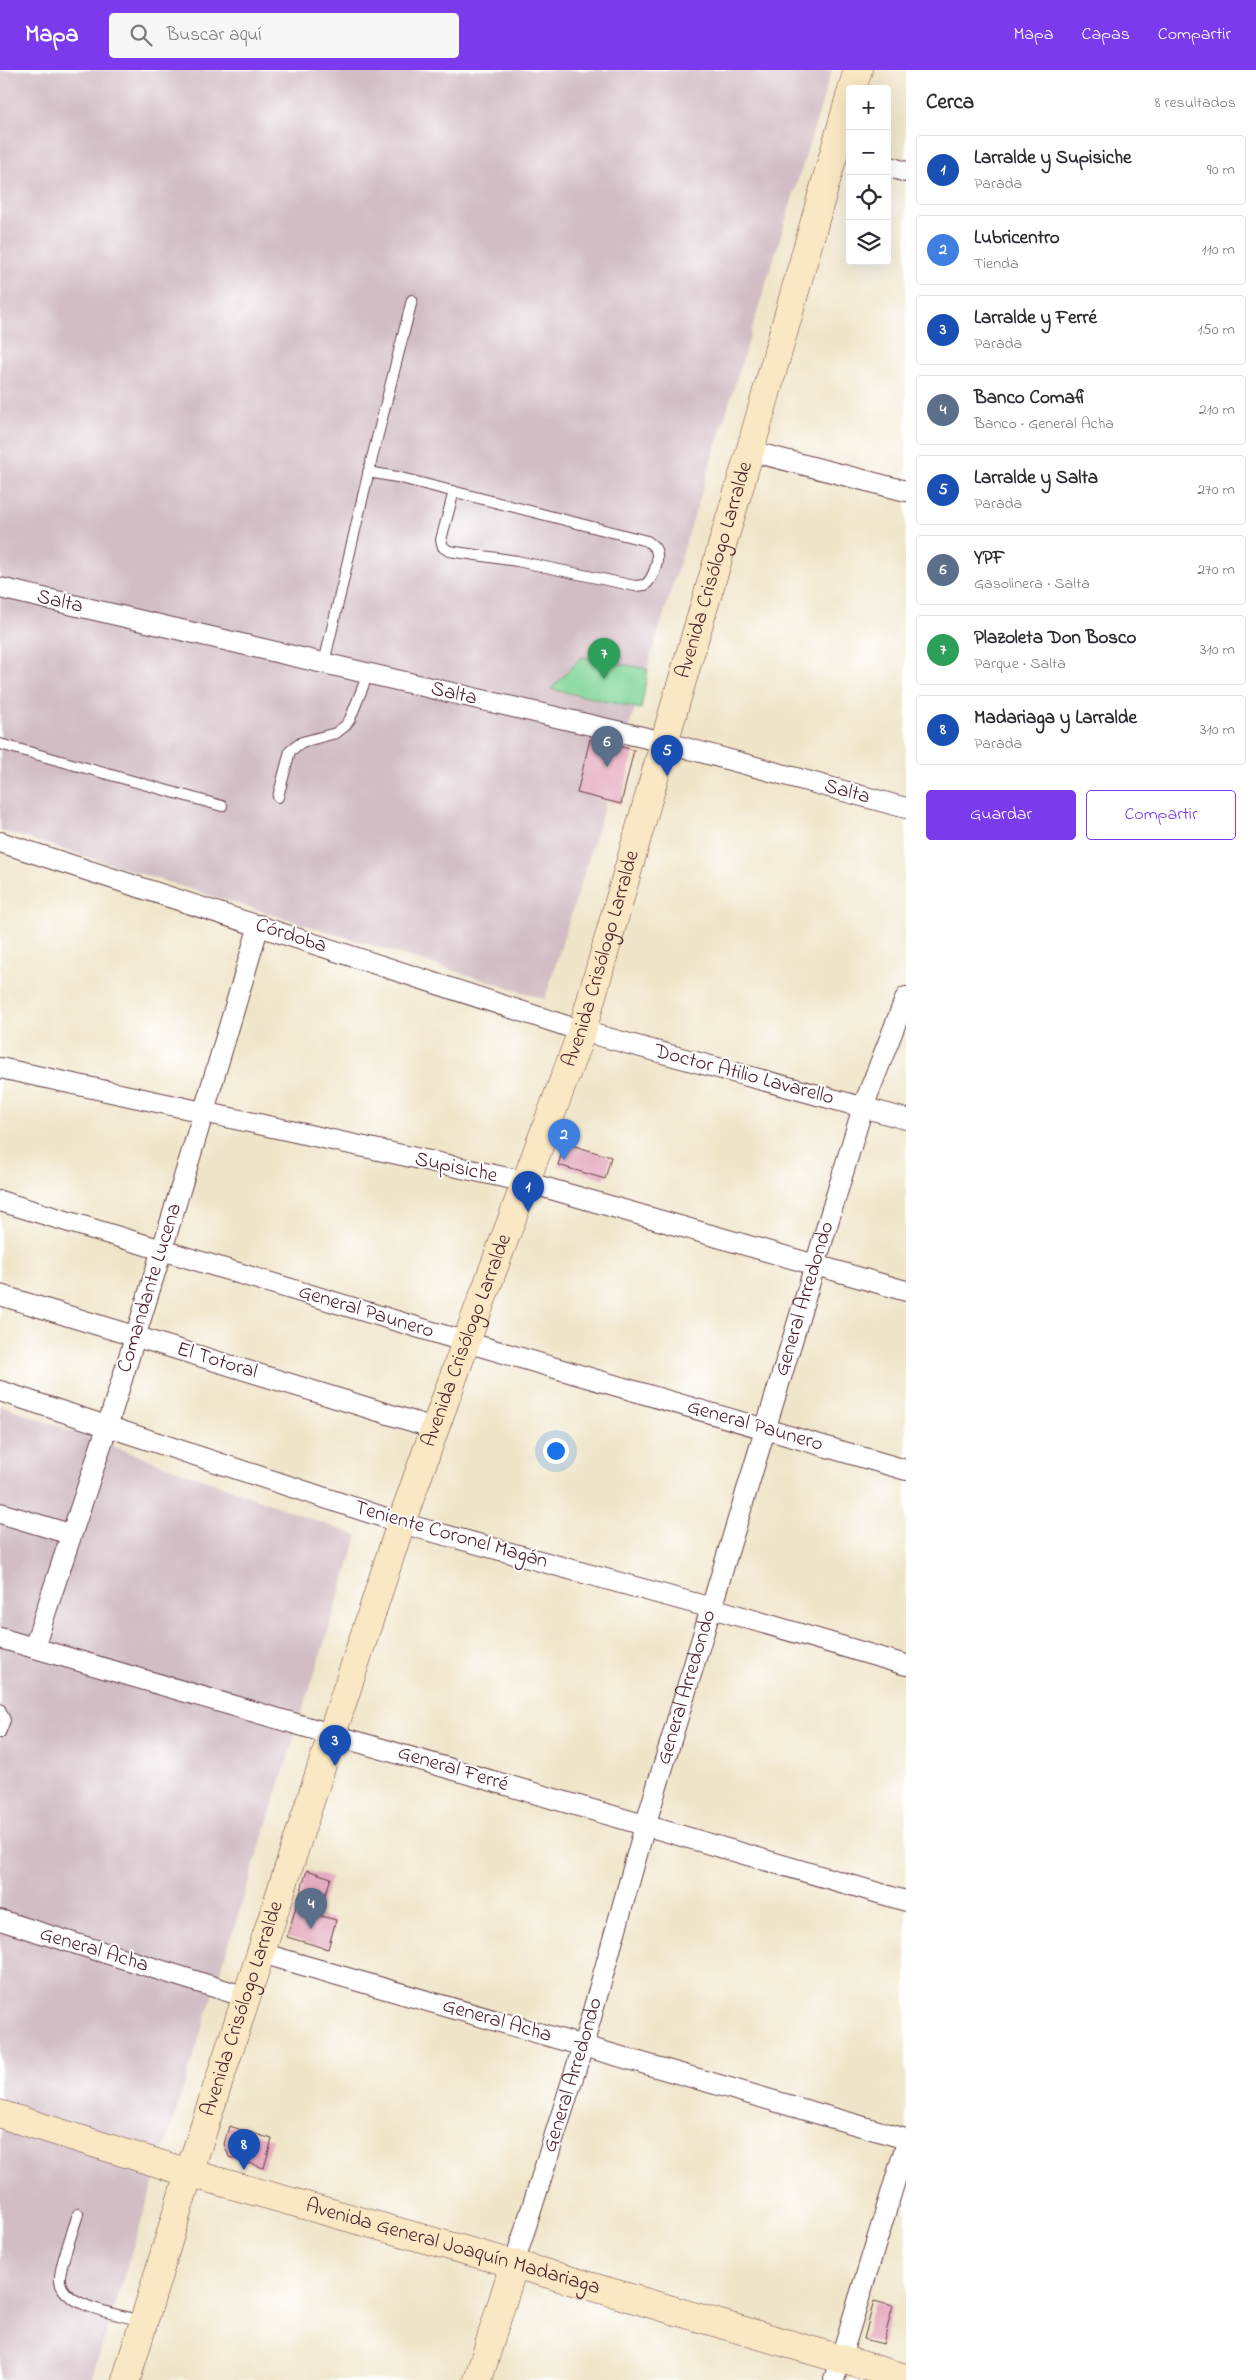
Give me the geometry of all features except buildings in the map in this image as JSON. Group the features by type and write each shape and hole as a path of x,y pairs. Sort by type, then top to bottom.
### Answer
{"main road":[{"path":"853,85 858,70"},
{"name":"Avenida Crisólogo Larralde","path":"126,2380 189,2173 401,1523 434,1428 582,1032 664,742 750,451 842,154 846,125"},
{"name":"Avenida General Joaquín Madariaga","path":"0,2114 189,2173 514,2264 837,2370 906,2378"},
{"name":"General Arredondo","path":"478,2380 514,2264"}],"street":[{"path":"891,167 906,172"},
{"path":"750,451 906,491"},
{"name":"Salta","path":"0,588 664,742 906,808"},
{"name":"Córdoba","path":"0,842 582,1032"},
{"name":"Comandante Lucena","path":"34,1648 107,1426 204,1114 259,925"},
{"name":"General Arredondo","path":"514,2264 583,2046 645,1826 766,1429 814,1264 863,1106 906,997"},
{"name":"Doctor Atilio Lavarello","path":"582,1032 906,1119"},
{"name":"Supisiche","path":"0,1068 204,1114 526,1182 906,1291"},
{"name":"General Paunero","path":"0,1201 466,1342 906,1470"},
{"name":"El Totoral","path":"0,1296 434,1428"},
{"name":"Teniente Coronel Magán","path":"0,1391 401,1523 712,1608 906,1665"},
{"path":"0,1513 70,1534"},
{"name":"General Ferré","path":"0,1638 906,1901"},
{"name":"General Acha","path":"0,1920 246,1997"},
{"name":"General Acha","path":"261,1953 906,2139"},
{"path":"837,2370 906,2145"}],"lane":[{"path":"324,663 368,472 412,300"},
{"path":"368,472 397,476 647,541 655,547 657,553 653,576 644,585 635,586 518,561 449,551 443,547 441,540 454,491"},
{"path":"278,797 290,751 302,742 336,733 345,726 350,719 368,674"},
{"path":"0,744 222,806"},
{"path":"0,1709 5,1720 0,1733"},
{"path":"78,2214 59,2279 65,2293 77,2303 143,2321"}],"shaded area":[{"path":"0,70 832,70 545,999 0,830"},
{"path":"0,1405 358,1536 91,2380 0,2380"}],"green space":[{"path":"582,657 648,669 641,709 551,689"}],"place":[{"name":"Plazoleta Don Bosco","path":"604,679"},
{"name":"YPF","path":"607,767"},
{"name":"Larralde y Salta","path":"667,776"},
{"name":"Lubricentro","path":"564,1160"},
{"name":"Larralde y Supisiche","path":"528,1212"},
{"name":"Larralde y Ferré","path":"335,1766"},
{"name":"Banco Comafi","path":"311,1929"},
{"name":"Madariaga y Larralde","path":"244,2170"}]}
